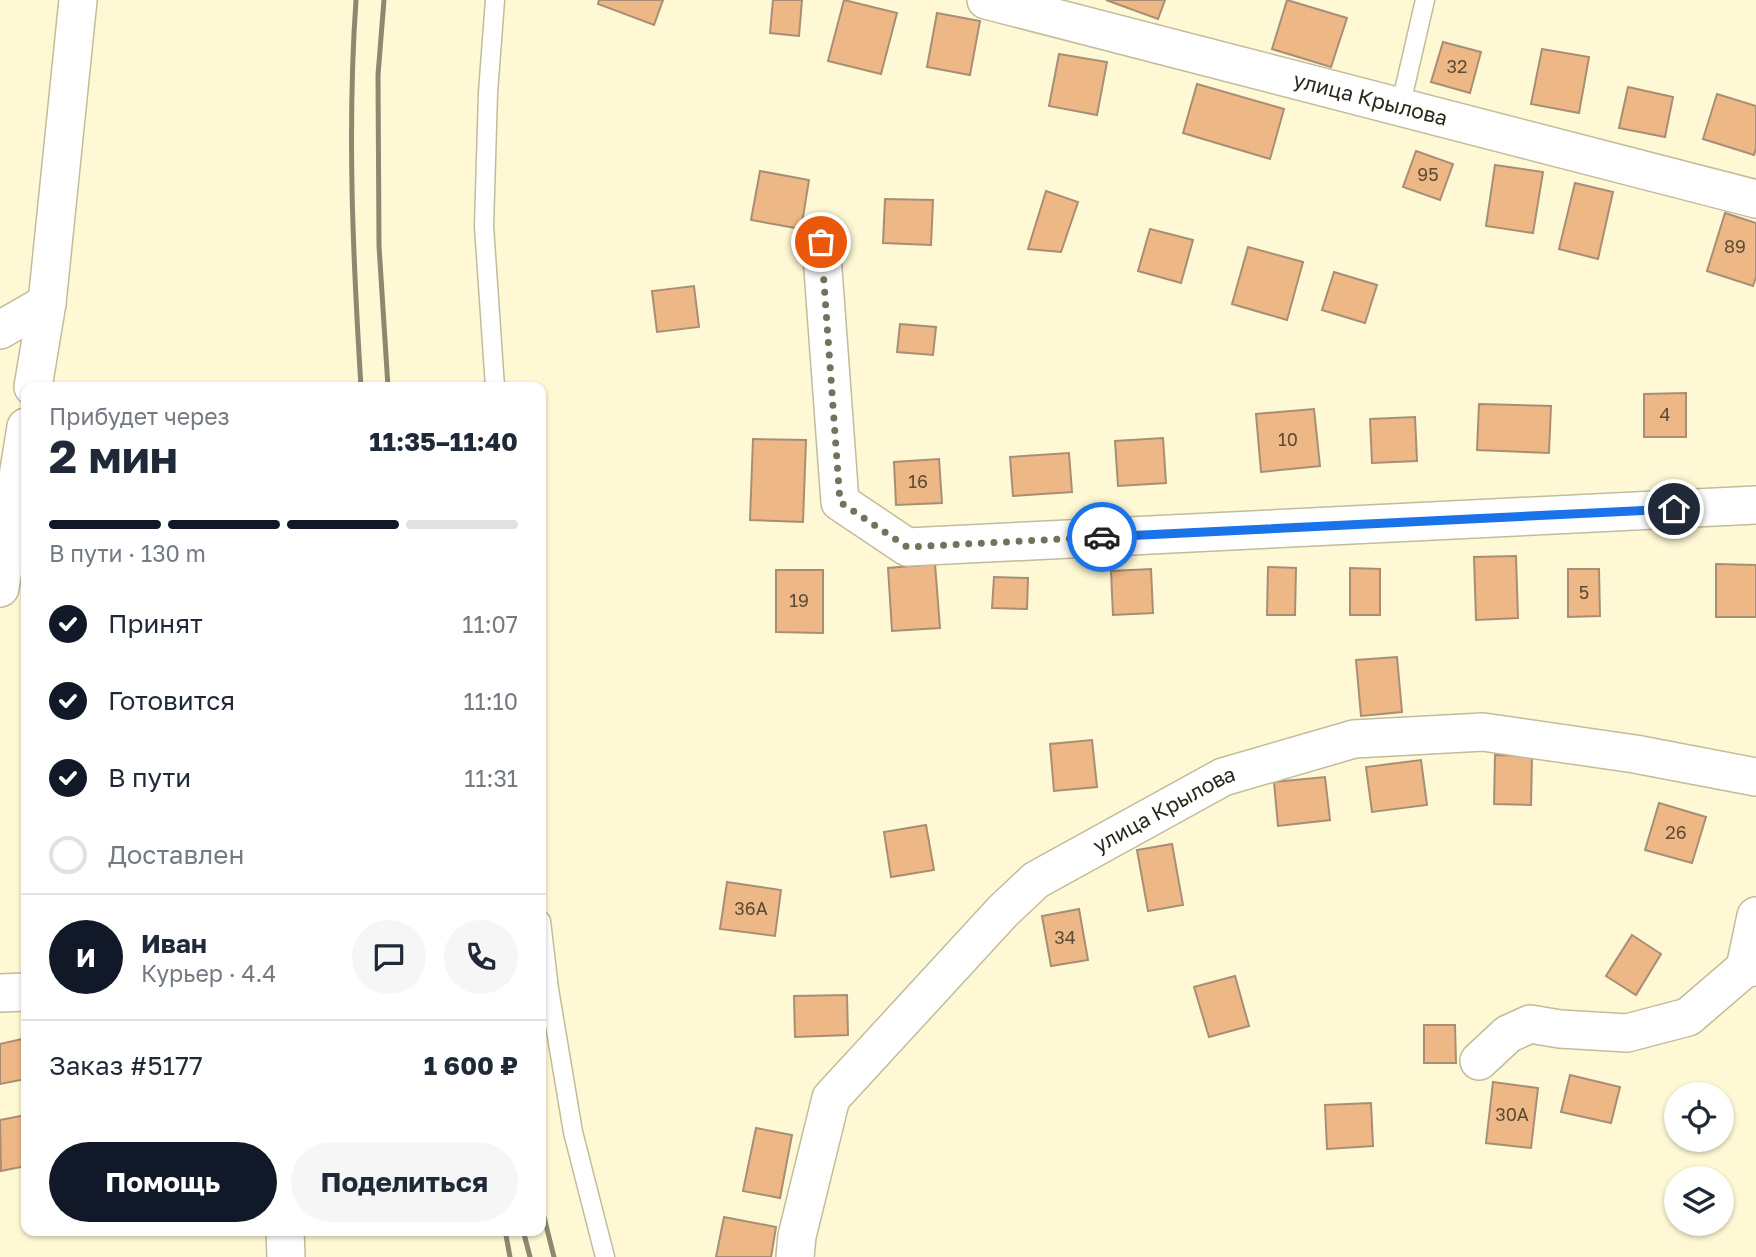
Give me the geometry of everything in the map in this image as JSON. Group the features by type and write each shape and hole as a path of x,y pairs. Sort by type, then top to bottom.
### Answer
{"street":[{"path":"34,382 47,303 78,0"},
{"name":"улица Крылова","path":"986,0 1756,199"},
{"path":"821,242 840,502 907,547 1756,505"},
{"path":"0,330 47,303"},
{"path":"0,588 21,458"},
{"name":"улица Крылова","path":"795,1257 797,1236 831,1098 1003,911 1035,880 1223,777 1354,739 1483,732 1635,754 1756,777"},
{"path":"1479,1061 1508,1034 1530,1024 1560,1029 1627,1032 1688,1017 1750,967 1756,916"},
{"path":"0,993 21,992"},
{"path":"285,1236 286,1257"}],"lane":[{"path":"495,0 488,93 484,226 495,382"},
{"path":"1400,108 1425,0"},
{"path":"546,964 573,1132 604,1257"}],"building":[{"path":"599,0 663,0 654,25 598,4"},
{"path":"773,0 802,0 799,36 770,33"},
{"path":"844,0 897,13 881,74 828,61"},
{"path":"1106,0 1165,0 1158,19"},
{"path":"1287,0 1347,18 1331,67 1272,49"},
{"path":"937,13 980,21 970,75 927,67"},
{"path":"1443,42 1481,52 1470,93 1431,82"},
{"path":"1542,49 1589,57 1579,113 1531,104"},
{"path":"1059,54 1107,62 1097,115 1049,106"},
{"path":"1197,84 1284,109 1270,159 1183,133"},
{"path":"1628,87 1673,97 1665,137 1619,128"},
{"path":"1717,94 1756,106 1754,155 1703,139"},
{"path":"1416,151 1453,164 1440,200 1403,187"},
{"path":"1495,165 1543,172 1533,233 1486,226"},
{"path":"760,171 809,180 801,229 751,220"},
{"path":"1575,183 1613,192 1598,259 1559,249"},
{"path":"1046,191 1078,202 1061,252 1028,249"},
{"path":"885,199 933,200 931,245 883,243"},
{"path":"1725,213 1756,223 1756,277 1753,286 1707,271"},
{"path":"1150,229 1193,240 1181,283 1138,271"},
{"path":"1248,247 1303,262 1287,320 1232,304"},
{"path":"1334,272 1377,285 1365,323 1322,310"},
{"path":"694,286 699,327 657,332 652,291"},
{"path":"900,324 936,327 933,355 897,352"},
{"path":"1686,393 1686,437 1644,437 1644,394"},
{"path":"1479,404 1551,406 1549,453 1477,450"},
{"path":"1314,409 1320,466 1261,472 1256,414"},
{"path":"1415,417 1417,461 1372,463 1370,419"},
{"path":"1163,438 1166,483 1118,486 1115,441"},
{"path":"753,439 806,440 803,522 750,520"},
{"path":"1069,453 1072,492 1013,496 1010,457"},
{"path":"939,459 942,503 896,505 894,462"},
{"path":"1516,556 1518,618 1476,620 1474,557"},
{"path":"935,564 940,628 892,631 888,568"},
{"path":"1716,564 1756,565 1756,617 1716,617"},
{"path":"1268,567 1296,568 1295,615 1267,615"},
{"path":"1350,568 1380,569 1380,615 1350,615"},
{"path":"1151,569 1153,613 1113,615 1111,571"},
{"path":"1568,569 1599,569 1600,616 1568,617"},
{"path":"776,570 823,570 823,633 776,632"},
{"path":"994,577 1028,578 1027,609 992,608"},
{"path":"1397,657 1402,712 1361,716 1356,660"},
{"path":"1092,740 1097,787 1054,791 1050,744"},
{"path":"1495,755 1532,756 1531,805 1494,804"},
{"path":"1421,760 1427,805 1372,812 1366,767"},
{"path":"1325,777 1330,820 1278,826 1274,782"},
{"path":"1659,803 1706,817 1692,863 1645,850"},
{"path":"926,825 934,870 891,877 884,832"},
{"path":"1172,844 1183,905 1148,911 1137,850"},
{"path":"727,882 781,890 775,936 720,929"},
{"path":"1079,909 1088,960 1051,966 1042,916"},
{"path":"1632,935 1661,954 1636,995 1606,976"},
{"path":"1235,976 1249,1026 1209,1037 1194,987"},
{"path":"847,995 848,1035 795,1037 794,996"},
{"path":"1424,1025 1455,1025 1456,1063 1424,1063"},
{"path":"21,1039 21,1080 0,1084 0,1044"},
{"path":"1570,1075 1620,1087 1611,1123 1561,1112"},
{"path":"1493,1082 1538,1088 1531,1148 1486,1143"},
{"path":"1371,1103 1373,1146 1327,1149 1325,1105"},
{"path":"21,1116 21,1167 1,1171 0,1120"},
{"path":"756,1128 792,1135 780,1198 743,1191"},
{"path":"724,1217 776,1227 771,1257 716,1257"}],"railway":[{"path":"356,0 352,193 361,382"},
{"path":"384,0 378,75 379,246 388,382"},
{"path":"546,1225 554,1257"},
{"path":"506,1236 510,1257"},
{"path":"525,1236 530,1257"}],"way so far":[{"path":"821,242 840,502 907,547 1102,537"}],"route":[{"path":"1102,537 1674,509"}]}
